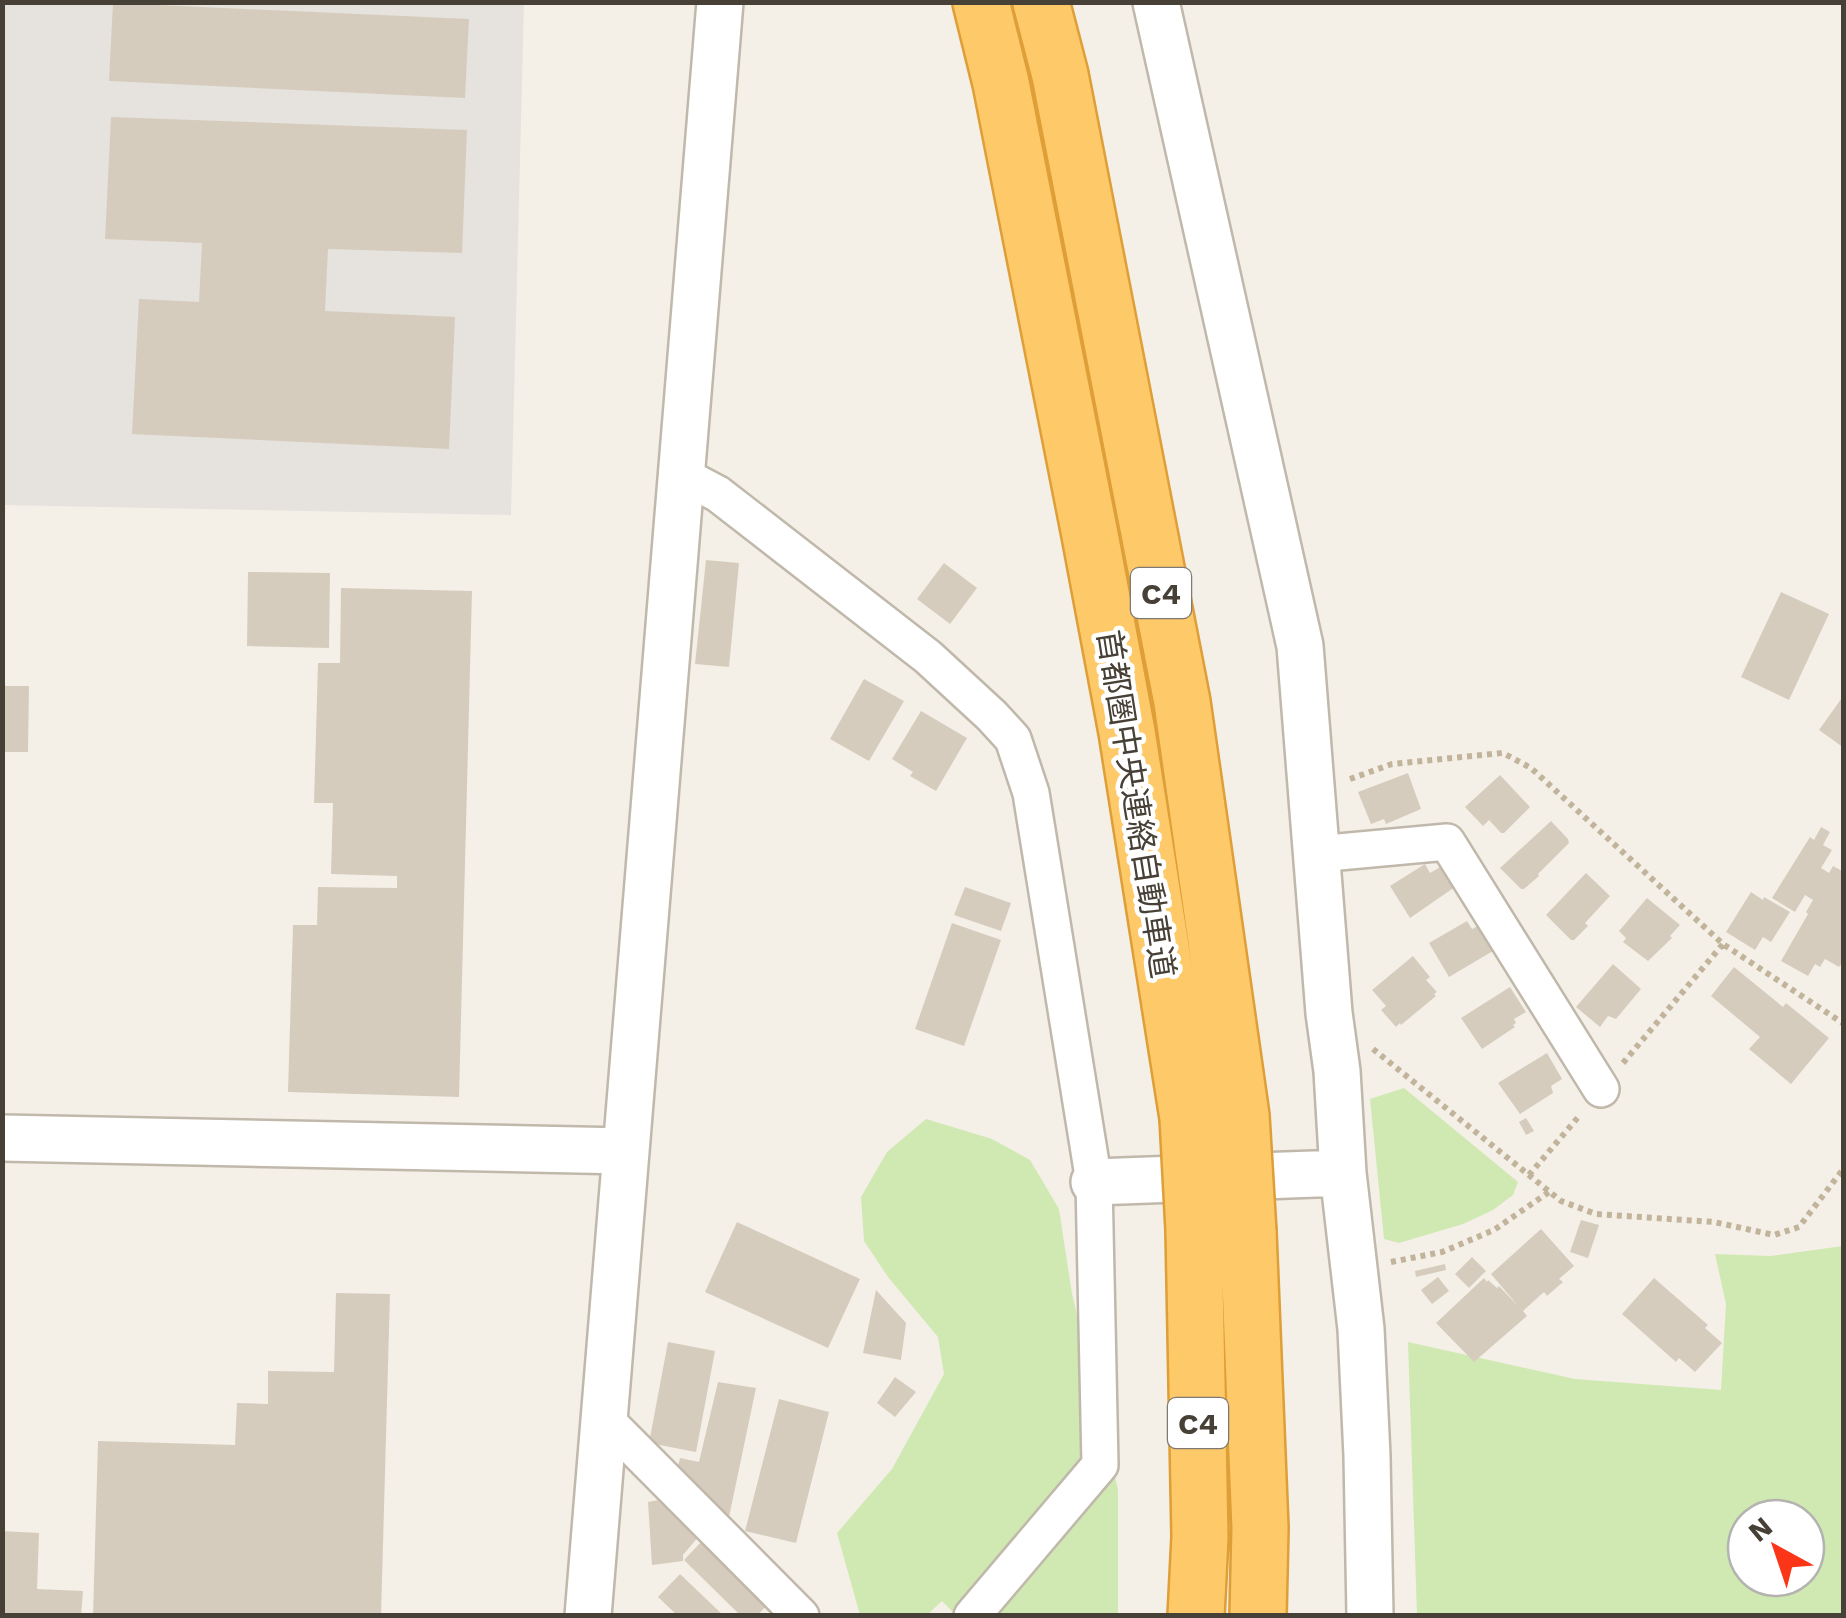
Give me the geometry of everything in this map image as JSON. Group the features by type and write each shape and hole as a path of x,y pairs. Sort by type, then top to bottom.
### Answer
{"highway":[{"name":"首都圏中央連絡自動車道","path":"982,2 1002,83 1127,732 1188,1118 1200,1537 1196,1616"},
{"name":"首都圏中央連絡自動車道","path":"1041,2 1060,74 1182,702 1241,1116 1260,1528 1258,1616"}],"street":[{"path":"588,1616 720,2"},
{"path":"1156,2 1300,646 1343,1174 1361,1329 1370,1616"},
{"path":"680,474 718,494 928,656 1013,739 1032,793 1094,1182 1100,1465 972,1616"},
{"path":"1317,854 1447,842 1601,1090"},
{"path":"2,1138 626,1151"},
{"path":"1094,1182 1343,1174"},
{"path":"604,1418 801,1616"}],"path":[{"path":"1309,784 1354,779 1392,764 1504,754 1532,768 1722,944 1844,1024"},
{"path":"1329,1014 1560,1201 1596,1214 1714,1222 1774,1235 1800,1227 1844,1168"},
{"path":"1355,1270 1442,1252 1494,1230 1549,1192"}],"shaded area":[{"path":"3,3 524,3 511,515 3,505"}],"green space":[{"path":"1404,1088 1518,1182 1513,1195 1493,1210 1463,1224 1399,1243 1384,1239 1370,1099"},
{"path":"926,1119 992,1139 1030,1160 1059,1209 1072,1294 1118,1490 1118,1615 956,1615 942,1601 927,1615 860,1615 837,1533 892,1469 944,1374 938,1337 864,1241 861,1197 887,1152"},
{"path":"1843,1246 1843,1615 1417,1615 1408,1342 1575,1379 1721,1390 1726,1304 1715,1254 1770,1256"}],"building":[{"path":"113,3 469,19 465,98 109,81"},
{"path":"111,117 467,130 462,253 328,249 325,311 455,317 449,449 132,434 139,299 199,302 202,243 105,239"},
{"path":"706,560 739,563 729,667 695,664"},
{"path":"944,563 977,588 950,624 917,599"},
{"path":"248,572 330,573 329,648 247,646"},
{"path":"341,588 472,591 459,1097 288,1092 293,925 317,925 318,887 397,888 397,876 331,874 333,803 314,803 318,663 340,663"},
{"path":"1781,592 1829,614 1789,700 1741,677"},
{"path":"864,679 904,701 869,761 830,739"},
{"path":"2,686 29,686 28,752 2,752"},
{"path":"1844,695 1844,748 1819,730"},
{"path":"921,711 967,738 936,791 910,776 913,772 892,759"},
{"path":"1408,773 1421,809 1386,824 1384,819 1371,824 1358,792"},
{"path":"1500,775 1530,807 1504,833 1489,820 1483,826 1465,807"},
{"path":"1551,821 1569,843 1539,876 1521,889 1500,868"},
{"path":"1821,827 1830,832 1823,845 1832,850 1821,868 1829,873 1833,866 1844,872 1844,960 1839,967 1825,959 1820,967 1815,964 1808,976 1781,961 1813,900 1805,895 1795,912 1772,898 1810,837 1814,840"},
{"path":"1425,864 1430,873 1442,866 1455,887 1410,918 1390,886"},
{"path":"1586,873 1610,896 1585,923 1588,926 1571,940 1546,915"},
{"path":"965,887 1011,903 1001,931 954,915"},
{"path":"1751,892 1790,912 1771,942 1763,937 1755,950 1726,932"},
{"path":"1647,898 1680,925 1648,961 1623,942 1626,938 1619,931"},
{"path":"1467,921 1472,929 1480,925 1493,951 1449,977 1429,943"},
{"path":"952,923 1001,940 964,1046 915,1029"},
{"path":"1413,956 1437,992 1396,1027 1381,1010 1386,1006 1372,990"},
{"path":"1613,964 1641,989 1616,1019 1608,1016 1600,1027 1576,1007"},
{"path":"1734,967 1829,1038 1791,1084 1749,1049 1760,1037 1711,996"},
{"path":"1510,987 1526,1012 1514,1019 1515,1027 1482,1049 1461,1018"},
{"path":"1547,1053 1562,1079 1551,1086 1553,1093 1520,1114 1498,1083"},
{"path":"1526,1118 1534,1131 1526,1135 1519,1122"},
{"path":"1581,1220 1599,1225 1588,1258 1570,1252"},
{"path":"737,1222 860,1279 828,1348 705,1292"},
{"path":"1541,1229 1574,1266 1559,1279 1563,1282 1547,1296 1544,1292 1523,1311 1527,1316 1474,1362 1436,1323 1484,1278 1499,1286 1519,1307 1491,1274"},
{"path":"1472,1257 1486,1271 1469,1288 1455,1274"},
{"path":"1445,1264 1446,1270 1416,1277 1415,1271"},
{"path":"1438,1277 1449,1291 1432,1304 1421,1290"},
{"path":"1654,1278 1708,1325 1705,1328 1722,1343 1695,1372 1679,1358 1676,1362 1622,1314"},
{"path":"876,1290 906,1323 901,1360 863,1353"},
{"path":"336,1293 390,1294 381,1616 93,1616 98,1441 235,1445 237,1403 268,1404 268,1371 334,1372"},
{"path":"668,1342 715,1351 696,1452 649,1443"},
{"path":"895,1377 916,1392 895,1417 877,1403"},
{"path":"718,1382 756,1388 729,1517 676,1474 680,1458 699,1462"},
{"path":"779,1399 829,1412 796,1543 745,1531"},
{"path":"664,1499 699,1536 683,1555 683,1561 652,1565 648,1502"},
{"path":"2,1531 39,1533 37,1589 83,1591 81,1616 2,1616"},
{"path":"703,1540 768,1604 757,1616 741,1616 684,1560"},
{"path":"680,1574 724,1616 678,1616 658,1597"}]}
